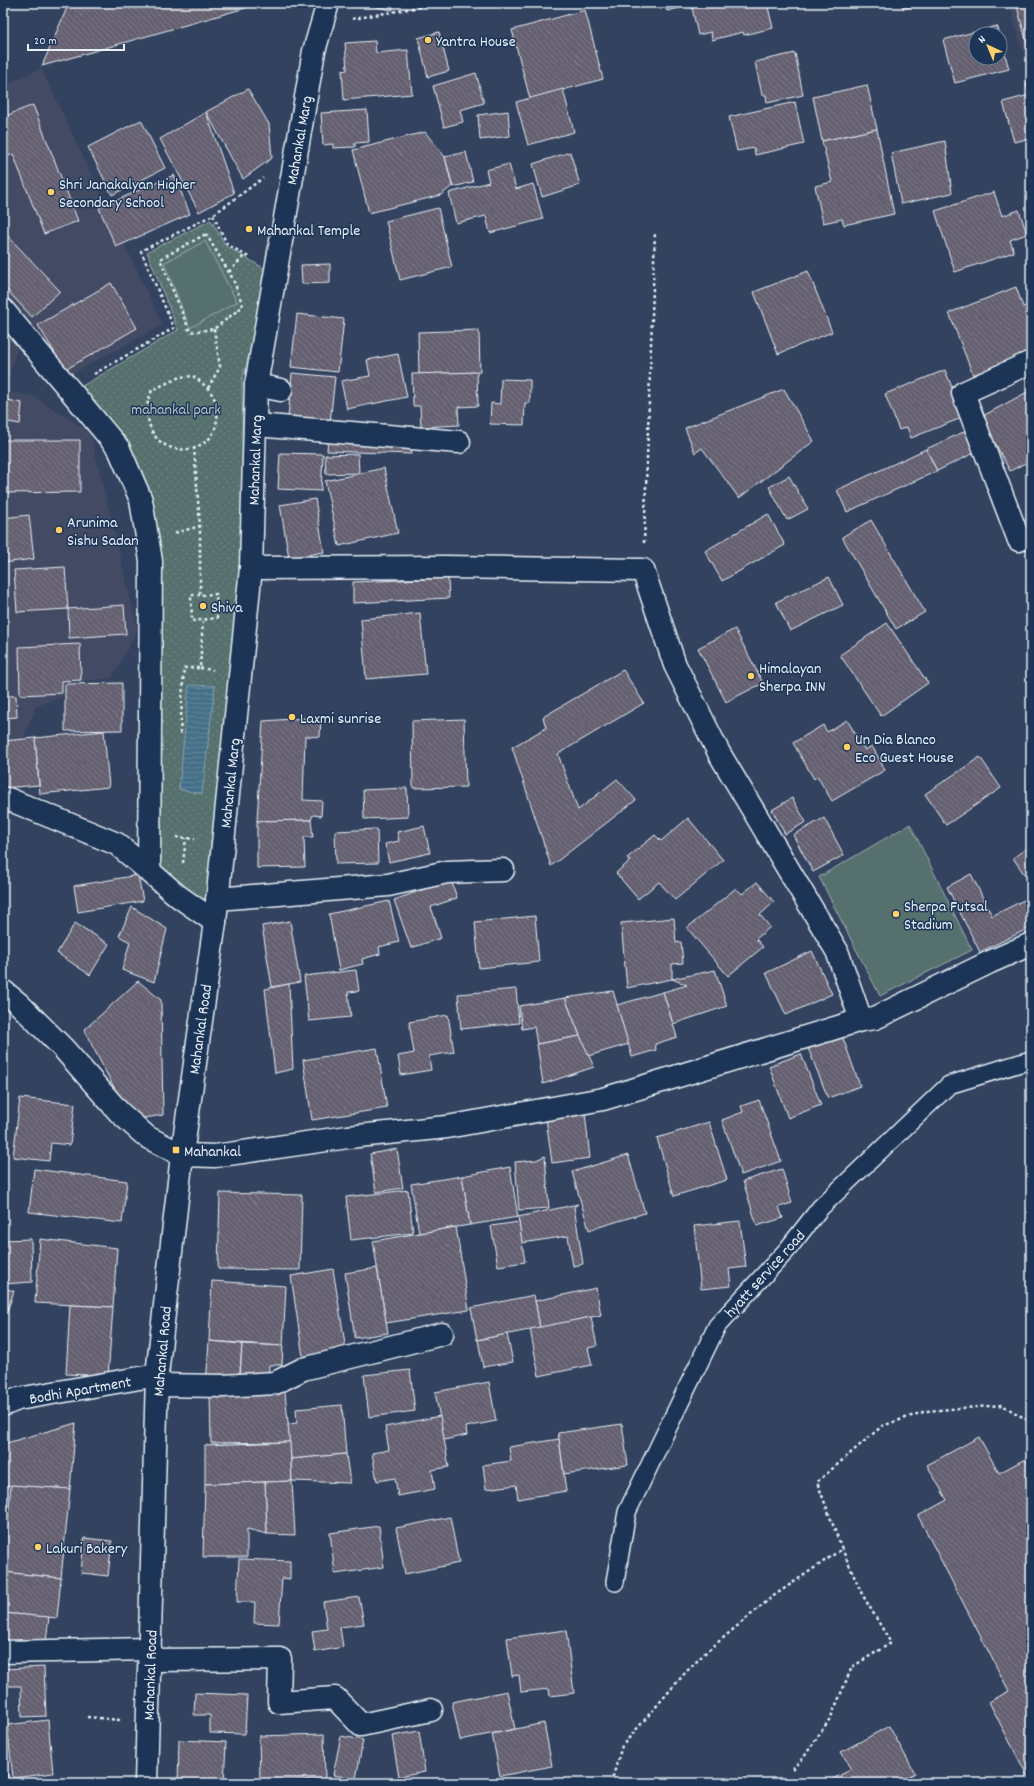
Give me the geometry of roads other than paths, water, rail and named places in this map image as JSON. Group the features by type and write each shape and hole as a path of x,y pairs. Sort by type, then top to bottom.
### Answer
{"street":[{"name":"Mahankal Marg","path":"214,922 251,568 256,384 314,51 328,3"},
{"path":"3,310 119,449 141,500 151,561 149,871"},
{"path":"1019,540 963,393 1031,362"},
{"path":"256,384 280,390"},
{"path":"256,425 459,442"},
{"path":"251,568 445,567 644,570 675,665 719,753 836,951 861,1020"},
{"path":"3,799 8,799 117,844 178,896 214,922"},
{"path":"217,899 388,885 447,872 503,870"},
{"name":"Mahankal Road","path":"146,1783 157,1380 182,1156 214,922"},
{"path":"3,992 19,1004 63,1048 125,1117 147,1137 182,1156 215,1156 348,1137 447,1127 604,1099 861,1020 876,1018 990,962 1031,944"},
{"name":"Bodhi Apartment","path":"3,1405 18,1399 157,1380 223,1386 275,1383 303,1369 442,1334"},
{"path":"3,1652 280,1659 279,1702 335,1698 361,1725 431,1710"}],"lane":[{"name":"hyatt service road","path":"615,1582 627,1512 717,1326 787,1250 820,1208 949,1085 1031,1061"}],"place":[{"name":"Yantra House","path":"428,40"},
{"name":"Shri Janakalyan Higher Secondary School","path":"51,192"},
{"name":"Mahankal Temple","path":"249,229"},
{"name":"Arunima Sishu Sadan","path":"59,530"},
{"name":"Shiva","path":"203,606"},
{"name":"Himalayan Sherpa INN","path":"751,676"},
{"name":"Laxmi sunrise","path":"292,717"},
{"name":"Un Dia Blanco Eco Guest House","path":"847,747"},
{"name":"Sherpa Futsal Stadium","path":"896,914"},
{"name":"Mahankal","path":"176,1150"},
{"name":"Lakuri Bakery","path":"38,1547"}],"park label":[{"name":"mahankal park","path":"176,408"}]}
